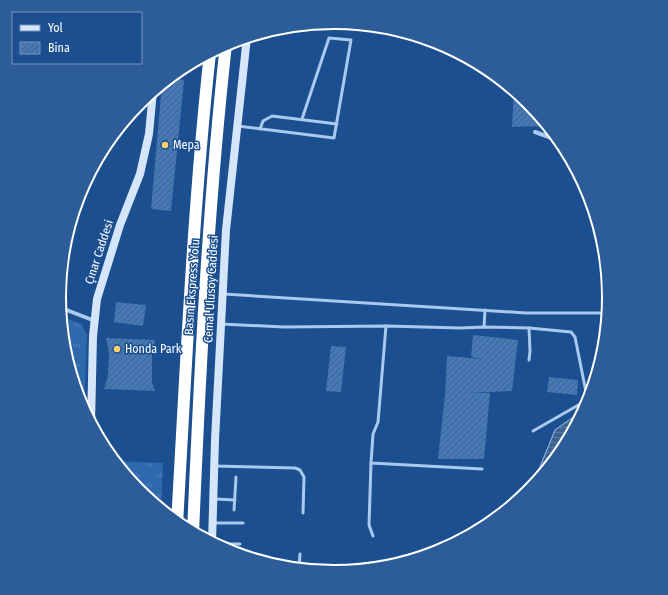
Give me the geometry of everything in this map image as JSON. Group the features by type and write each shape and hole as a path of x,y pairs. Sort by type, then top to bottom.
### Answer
{"highway":[{"name":"Basın Ekspress Yolu","path":"193,526 201,365 212,198 225,52"},
{"name":"Basın Ekspress Yolu","path":"178,516 188,318 209,60"}],"main road":[{"name":"Cemal Ulusoy Caddesi","path":"212,536 214,466 226,230 246,44"},
{"name":"Çınar Caddesi","path":"91,412 97,299 120,226 140,174 149,134 152,101"}],"street":[{"path":"535,132 549,137"},
{"path":"66,310 95,321"}],"lane":[{"path":"237,126 334,138 351,40 329,38 302,119"},
{"path":"260,129 263,122 272,116 336,124"},
{"path":"223,293 526,313 602,313"},
{"path":"484,327 485,310"},
{"path":"221,324 284,328 386,326 529,328 571,332 575,337 586,390"},
{"path":"373,536 369,525 371,463 373,434 378,422 386,326"},
{"path":"529,328 529,360"},
{"path":"533,431 580,404"},
{"path":"371,463 482,469"},
{"path":"214,466 295,468 300,470 304,477 303,513"},
{"path":"234,510 236,477"},
{"path":"213,499 235,500"},
{"path":"212,522 243,523"},
{"path":"226,544 240,544"},
{"path":"299,564 300,554"}],"green space":[{"path":"66,318 82,324 87,336 85,396 71,350"},
{"path":"121,461 163,463 161,503 132,475"}],"shaded area":[{"path":"575,416 567,432 537,473 555,430"}],"building":[{"path":"178,79 184,80 171,211 151,209 161,92"},
{"path":"514,98 541,126 512,127"},
{"path":"116,302 146,305 143,326 114,322"},
{"path":"473,335 518,340 512,391 469,393 490,393 484,459 438,459 445,395 447,356 483,359 471,357"},
{"path":"106,338 155,340 152,352 152,382 155,391 104,389 108,376 109,352"},
{"path":"331,346 346,347 341,392 326,391"},
{"path":"549,377 578,380 577,395 547,392"}],"place":[{"name":"Mepa","path":"165,145"},
{"name":"Honda Park","path":"117,349"}]}
